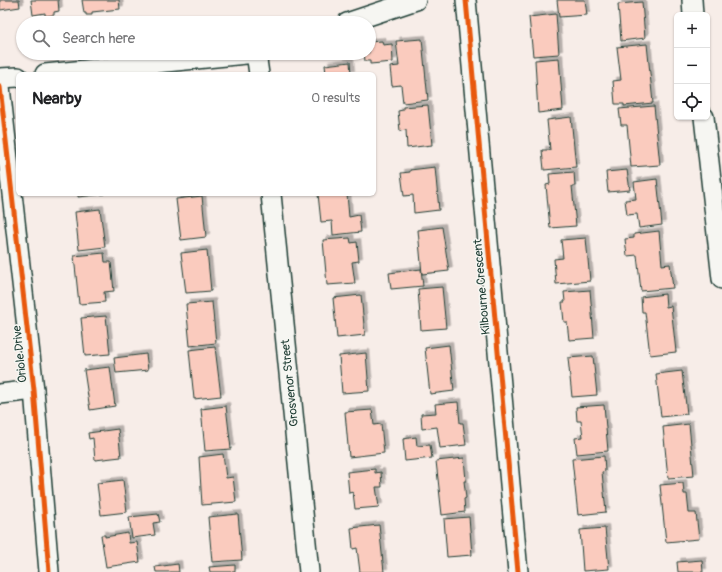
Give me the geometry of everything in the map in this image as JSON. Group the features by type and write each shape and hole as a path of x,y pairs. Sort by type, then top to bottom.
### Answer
{"street":[{"path":"367,16 416,0"},
{"name":"Kilbourne Crescent","path":"466,0 518,572"},
{"path":"692,0 693,12"},
{"path":"65,72 186,60"},
{"path":"257,60 258,72"},
{"path":"0,78 16,77"},
{"name":"Oriole Drive","path":"0,87 34,390 49,572"},
{"path":"704,120 722,279"},
{"name":"Grosvenor Street","path":"271,196 309,572"},
{"path":"0,394 34,390"}],"building":[{"path":"0,0 19,0 20,7 0,10"},
{"path":"31,0 58,0 59,11 54,12 54,15 45,16 45,13 33,15"},
{"path":"82,0 119,0 120,9 92,12 92,15 86,15 86,13 84,13"},
{"path":"557,0 585,0 587,15 559,17"},
{"path":"642,2 645,38 621,41 618,4"},
{"path":"556,14 559,54 533,56 529,17"},
{"path":"422,39 428,100 403,103 401,85 392,86 390,67 399,66 396,41"},
{"path":"376,41 382,41 383,45 392,44 393,62 370,64 370,61 365,61 376,60"},
{"path":"647,44 653,103 624,106 624,104 615,104 613,81 621,80 617,47"},
{"path":"559,58 563,110 538,113 535,60"},
{"path":"350,62 351,72 326,72 325,65"},
{"path":"428,105 432,145 407,148 406,130 400,131 398,111 403,110 403,107"},
{"path":"654,106 660,165 631,167 627,125 621,125 619,109"},
{"path":"571,117 576,167 544,170 542,150 550,150 547,120"},
{"path":"435,167 439,210 414,213 413,195 404,196 401,173 410,172 410,170"},
{"path":"627,170 630,190 608,192 606,172"},
{"path":"574,172 575,186 572,186 576,226 550,228 546,185 550,184 549,174"},
{"path":"657,179 662,225 639,228 637,214 627,215 625,200 636,199 634,182"},
{"path":"202,196 206,237 181,240 176,199"},
{"path":"318,196 347,196 349,217 359,215 361,232 333,235 332,221 321,222"},
{"path":"100,209 105,247 79,250 75,212"},
{"path":"442,227 449,271 422,274 418,230"},
{"path":"659,231 662,265 670,264 673,288 641,291 637,255 627,256 625,239 634,238 634,234"},
{"path":"350,238 351,243 357,242 359,261 352,262 355,283 327,285 323,240"},
{"path":"586,238 590,281 556,284 554,259 563,258 561,240"},
{"path":"207,250 211,291 186,293 181,253"},
{"path":"104,253 105,262 111,262 114,291 104,292 105,302 79,304 74,256"},
{"path":"421,269 423,286 391,289 389,273"},
{"path":"442,287 446,328 421,330 418,289"},
{"path":"590,290 594,338 569,340 567,322 564,322 562,302 565,302 564,292"},
{"path":"665,294 666,307 671,306 676,352 650,355 645,312 642,312 641,297"},
{"path":"361,295 365,335 337,338 333,298"},
{"path":"212,302 216,343 190,346 186,304"},
{"path":"106,316 110,354 85,356 81,318"},
{"path":"449,345 454,391 430,394 425,348"},
{"path":"215,347 221,396 194,399 189,350"},
{"path":"366,353 369,391 342,393 339,356"},
{"path":"146,354 148,370 116,373 114,358"},
{"path":"593,356 597,395 572,397 568,358"},
{"path":"110,367 115,406 90,410 84,370"},
{"path":"682,371 687,414 661,417 656,374"},
{"path":"458,402 460,423 463,423 466,445 440,448 437,427 422,429 421,414 436,413 435,404"},
{"path":"604,405 608,451 577,454 575,438 583,437 581,421 577,421 576,407"},
{"path":"226,406 231,449 205,451 201,409"},
{"path":"372,410 374,425 381,424 384,453 349,457 345,412"},
{"path":"689,424 694,476 668,478 663,427"},
{"path":"118,429 121,457 95,460 93,438 89,439 88,433"},
{"path":"416,437 417,446 430,445 432,458 405,461 403,439"},
{"path":"223,454 226,478 233,477 236,502 202,505 199,457"},
{"path":"604,456 605,471 602,472 606,512 578,515 572,459"},
{"path":"464,458 466,481 464,481 466,498 464,499 465,512 442,515 436,461"},
{"path":"375,469 375,473 381,472 382,487 376,487 379,507 355,509 353,492 349,493 347,472"},
{"path":"123,480 127,512 101,515 97,483"},
{"path":"683,483 684,494 687,494 689,513 696,513 699,539 666,542 660,485"},
{"path":"158,514 160,522 153,523 155,535 132,538 129,517"},
{"path":"238,514 242,560 212,562 208,517"},
{"path":"469,517 472,555 447,557 444,519"},
{"path":"379,525 384,572 360,572 357,548 353,549 351,528"},
{"path":"605,528 609,569 583,571 580,530"},
{"path":"128,533 129,543 137,542 140,562 106,567 101,535 105,535 105,537"},
{"path":"702,560 703,572 678,572 677,562"},
{"path":"178,564 179,572 156,572 155,567"},
{"path":"235,565 235,572 210,572 209,567"}],"cycle path":[{"path":"466,0 518,572"},
{"path":"0,87 34,390 49,572"}]}
